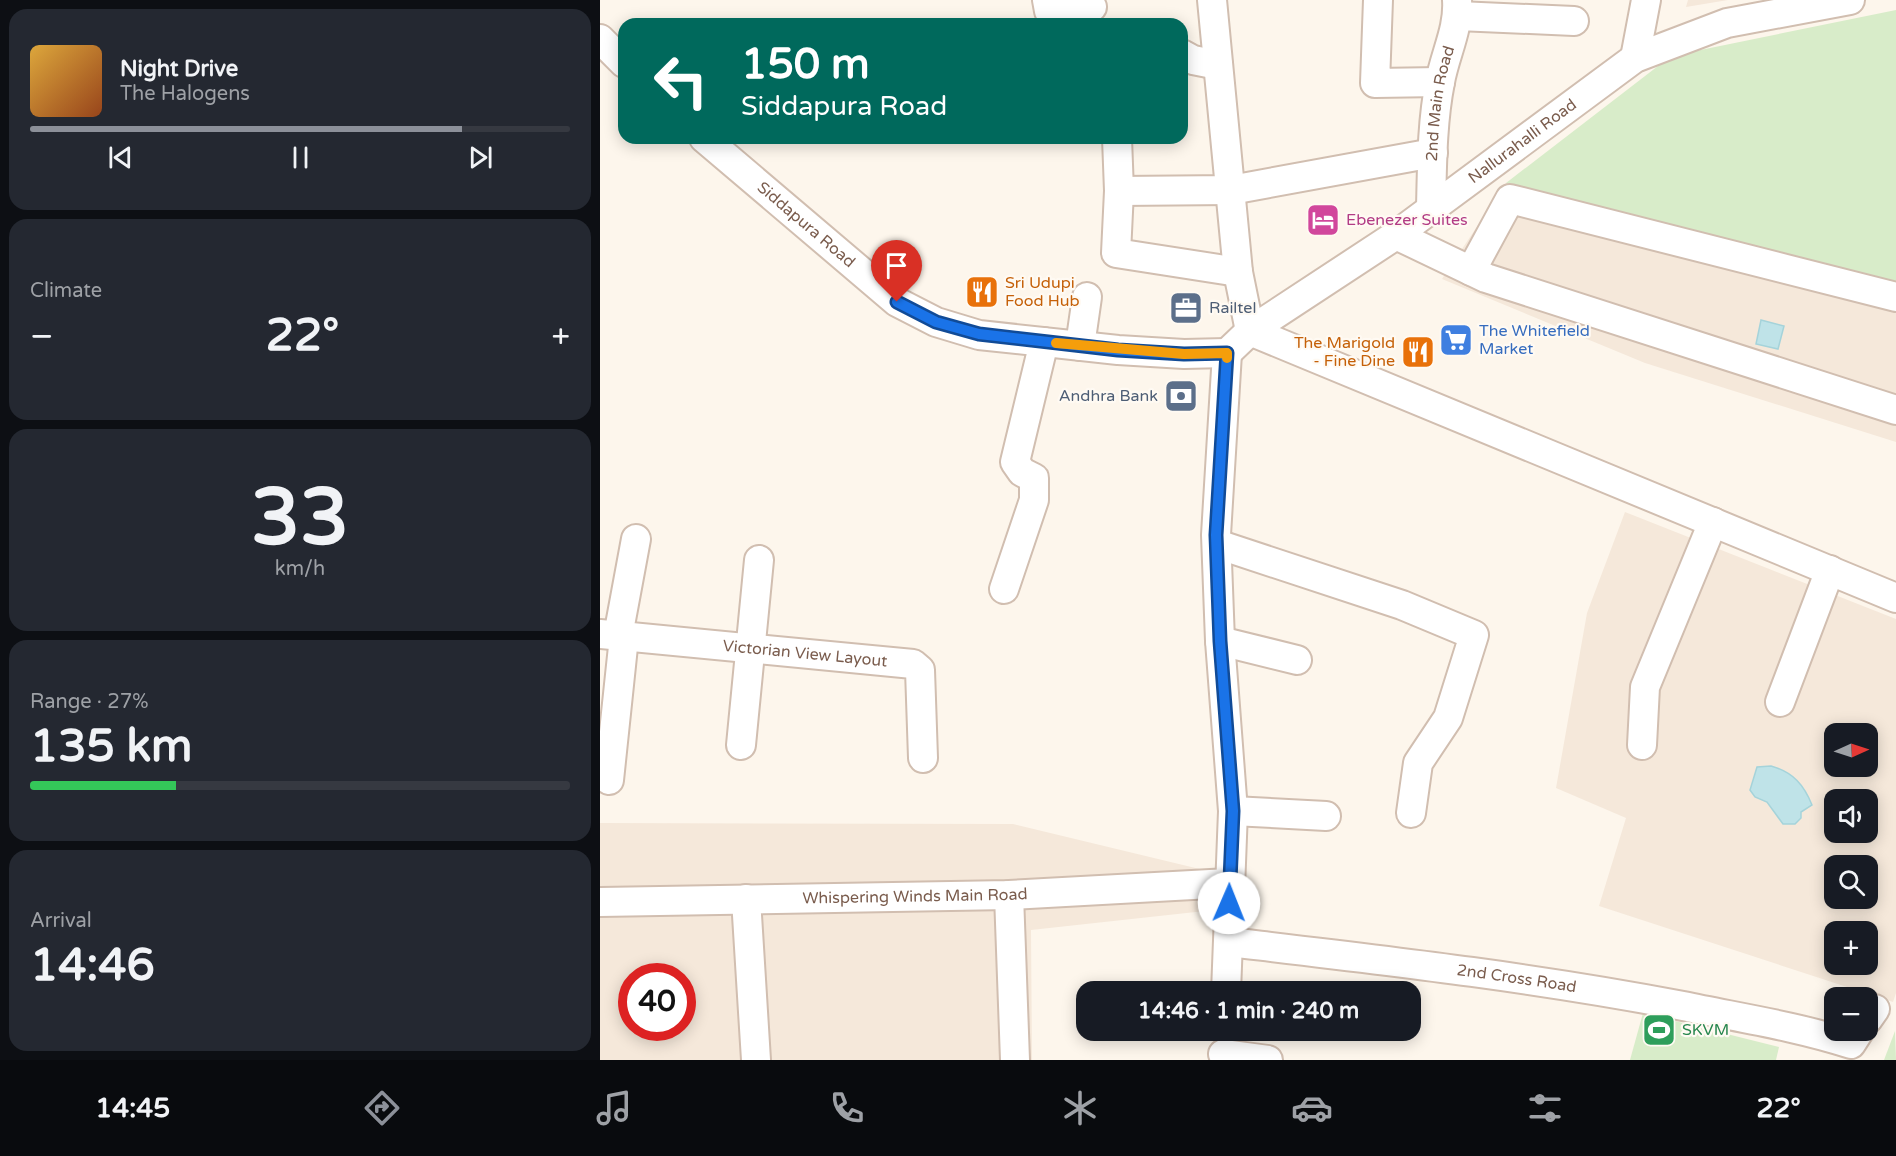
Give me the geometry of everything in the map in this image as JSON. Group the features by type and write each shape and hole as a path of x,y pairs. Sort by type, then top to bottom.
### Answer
{"street":[{"path":"1047,0 1049,11 1093,10"},
{"path":"1212,0 1238,272 1250,331 1896,598"},
{"path":"1378,0 1375,83 1440,82"},
{"path":"1635,58 1646,0"},
{"name":"Nallurahalli Road","path":"1227,353 1250,331 1396,235 1635,58 1726,11 1850,0"},
{"path":"1458,8 1574,21"},
{"name":"2nd Main Road","path":"1431,208 1433,153 1440,82 1458,8"},
{"path":"600,39 618,57"},
{"path":"1188,57 1218,65"},
{"name":"Siddapura Road","path":"711,144 897,302 936,322 979,334 1080,346 1184,354 1227,353"},
{"path":"1117,144 1119,191 1116,253 1238,272"},
{"path":"1119,191 1231,190 1433,153"},
{"path":"1471,271 1510,199 1896,297"},
{"path":"1396,235 1471,271 1896,410"},
{"path":"1080,346 1087,297"},
{"path":"1004,589 1034,500 1034,478 1022,472 1015,462 1044,342"},
{"path":"1227,353 1217,544 1220,641 1233,811 1227,981"},
{"path":"1642,744 1645,687 1713,522"},
{"path":"609,780 614,636 636,539"},
{"path":"1217,544 1402,605 1474,635 1448,718 1418,763 1412,813"},
{"path":"741,745 759,560"},
{"path":"1780,702 1830,570"},
{"name":"Victorian View Layout","path":"614,636 913,664 920,670 923,758"},
{"path":"1220,641 1297,660"},
{"path":"1233,811 1326,816"},
{"name":"Whispering Winds Main Road","path":"600,902 1009,895 1229,883"},
{"path":"1009,895 1015,1060"},
{"path":"746,899 756,1060"},
{"name":"2nd Cross Road","path":"1229,942 1480,971 1803,1028 1824,1035"},
{"path":"1223,1048 1268,1060"}],"shaded area":[{"path":"1688,0 1728,0 1686,7"},
{"path":"1506,183 1896,289 1896,442 1645,363 1442,279"},
{"path":"1625,512 1896,619 1896,993 1893,1002 1878,997 1878,987 1847,987 1599,906 1626,818 1556,788 1587,613"},
{"path":"600,823 1013,824 1212,872 1214,910 1031,930 1032,1060 600,1060"}],"green space":[{"path":"1896,10 1896,283 1506,183 1671,56"},
{"name":"SKVM","path":"1643,1013 1779,1047 1776,1060 1630,1060"},
{"path":"1895,1031 1896,1060 1884,1060"}],"water":[{"path":"1761,320 1784,326 1778,349 1756,344"},
{"path":"1771,766 1786,772 1797,780 1812,805 1801,812 1801,818 1795,824 1783,824 1767,802 1755,797 1750,790 1757,767"}],"slow traffic":[{"path":"1056,343 1184,354 1227,353 1227,358"}],"place":[{"name":"Ebenezer Suites","path":"1323,220"},
{"name":"Sri Udupi Food Hub","path":"982,292"},
{"name":"Railtel","path":"1186,308"},
{"name":"The Whitefield Market","path":"1456,340"},
{"name":"The Marigold - Fine Dine","path":"1418,352"},
{"name":"Andhra Bank","path":"1181,396"},
{"name":"SKVM","path":"1659,1030"}],"route":[{"path":"897,302 936,322 979,334 1118,350 1184,354 1227,353 1216,535 1220,641 1233,811 1229,903"}]}
